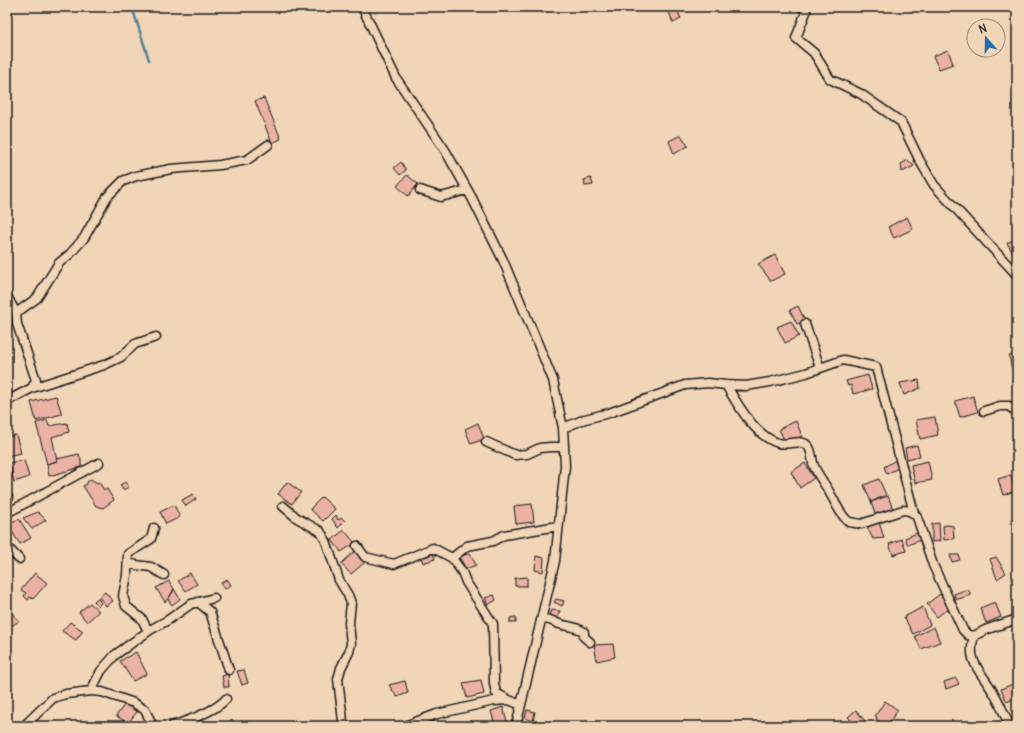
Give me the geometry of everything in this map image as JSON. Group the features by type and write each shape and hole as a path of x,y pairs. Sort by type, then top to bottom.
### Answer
{"street":[{"path":"362,7 396,78 444,150 467,190 503,260 552,380 563,428 565,466 555,561 516,726"},
{"path":"806,9 796,38 814,53 830,79 861,94 901,122 920,161 934,185 1017,275"},
{"path":"16,313 37,298 59,263 70,254 84,238 107,197 123,181 136,176 171,169 220,165 247,160 268,145"},
{"path":"420,190 441,197 467,190"},
{"path":"7,296 16,313 17,324 36,380 32,388"},
{"path":"805,324 820,368"},
{"path":"7,401 32,388 104,365 121,356 135,344 156,337"},
{"path":"563,428 685,385 708,383 726,386 746,386 770,382 843,360 876,367 914,512 933,566 963,630 974,636 1017,619"},
{"path":"726,386 755,428 778,443 786,444 801,442 808,446 813,455 815,470 832,496 838,509 850,522 861,524 903,510 914,512"},
{"path":"984,411 1000,406 1009,406 1017,413"},
{"path":"486,442 515,455 527,454 540,448 564,447"},
{"path":"7,513 99,463"},
{"path":"283,506 297,518 320,531 326,541 339,580 351,603 349,624 351,644 338,679 344,726"},
{"path":"452,558 467,546 493,541 504,536 558,526"},
{"path":"148,631 142,619 126,606 123,596 127,575 128,554 151,539 154,528"},
{"path":"357,546 364,557 394,564 433,548 452,558 493,624 494,684 496,692 509,700 521,704"},
{"path":"7,547 19,559"},
{"path":"128,563 151,567 164,575"},
{"path":"91,692 101,671 114,655 148,631 174,617 191,604 214,598"},
{"path":"198,602 210,612 229,670"},
{"path":"542,619 554,621 579,629 584,632 584,637 590,642"},
{"path":"974,636 971,644 971,656 977,668 994,693 1010,726"},
{"path":"24,726 53,698 66,694 91,692 102,692 134,703 145,710 153,726"},
{"path":"172,726 190,720 221,705 226,699"},
{"path":"405,726 437,714 494,701 509,700"}],"building":[{"path":"539,7 552,7 553,10 542,13"},
{"path":"690,7 699,7 691,10"},
{"path":"677,9 681,19 673,23 669,12"},
{"path":"948,50 953,64 939,69 933,56"},
{"path":"264,98 281,139 272,143 255,101"},
{"path":"681,135 688,146 674,154 669,141"},
{"path":"908,160 914,166 902,172 901,164"},
{"path":"401,162 406,170 400,175 394,168"},
{"path":"407,175 418,184 408,196 397,186"},
{"path":"591,178 593,185 585,186 584,180"},
{"path":"907,217 913,229 894,238 888,227"},
{"path":"1017,238 1017,260 1007,243"},
{"path":"775,255 785,274 771,281 758,264"},
{"path":"798,306 805,321 797,324 790,310"},
{"path":"10,313 13,324 7,326 7,314"},
{"path":"791,321 799,336 785,343 777,327"},
{"path":"1017,353 1017,373 1013,374 1009,356"},
{"path":"868,375 872,389 853,394 851,385 848,386 846,381"},
{"path":"919,380 920,388 904,395 900,383"},
{"path":"56,396 62,414 36,421 31,402"},
{"path":"973,396 978,412 960,417 955,401"},
{"path":"935,417 938,435 920,439 916,420"},
{"path":"47,420 49,426 67,423 69,432 52,437 57,461 47,464 36,423"},
{"path":"796,421 802,436 786,444 779,429"},
{"path":"478,423 484,439 471,444 465,429"},
{"path":"16,435 21,453 7,456 7,437"},
{"path":"917,445 920,456 907,459 905,448"},
{"path":"79,454 81,467 49,476 47,464 57,461 57,459"},
{"path":"24,460 29,477 14,482 9,463"},
{"path":"896,460 900,467 887,474 884,467"},
{"path":"928,461 932,480 915,483 911,465"},
{"path":"805,463 814,478 800,488 791,472"},
{"path":"1011,475 1015,491 1003,495 998,479"},
{"path":"91,479 97,483 99,482 104,490 107,489 114,500 103,508 96,506 83,486"},
{"path":"879,479 886,495 871,502 864,485"},
{"path":"7,481 14,500 7,502"},
{"path":"125,482 129,487 123,490 120,485"},
{"path":"287,482 301,492 292,504 278,494"},
{"path":"193,494 196,499 186,506 182,500"},
{"path":"888,496 893,509 875,514 871,502"},
{"path":"322,497 335,509 323,521 310,509"},
{"path":"532,504 534,522 516,524 514,506"},
{"path":"174,505 180,517 166,524 160,512"},
{"path":"38,512 46,520 32,529 23,518"},
{"path":"336,515 338,520 342,518 345,521 338,528 332,519"},
{"path":"19,519 31,538 20,544 7,524"},
{"path":"879,522 884,538 873,539 867,527"},
{"path":"939,523 940,541 932,542 932,524"},
{"path":"943,526 953,526 954,539 944,540"},
{"path":"344,530 355,543 341,552 332,540"},
{"path":"917,533 920,540 908,545 905,538"},
{"path":"902,539 906,551 893,555 889,544"},
{"path":"356,550 365,562 351,574 341,564"},
{"path":"470,553 476,565 466,569 459,557"},
{"path":"433,554 435,559 423,563 421,557"},
{"path":"950,555 959,555 960,560 952,562"},
{"path":"536,556 544,558 543,572 535,570"},
{"path":"996,557 1006,573 997,579 990,559"},
{"path":"35,573 47,583 33,599 30,597 28,600 24,596 26,593 21,590"},
{"path":"190,573 197,584 186,591 178,581"},
{"path":"527,577 527,586 515,586 515,578"},
{"path":"227,579 231,585 225,589 221,583"},
{"path":"169,581 174,589 165,602 156,588"},
{"path":"174,589 180,599 172,605 168,600"},
{"path":"968,589 971,595 955,600 954,594"},
{"path":"105,592 113,601 106,606 99,597"},
{"path":"940,594 950,607 937,617 927,604"},
{"path":"494,595 496,600 488,605 485,598"},
{"path":"98,598 101,603 98,606 94,601"},
{"path":"556,599 564,601 562,606 554,602"},
{"path":"995,602 1001,617 986,623 980,608"},
{"path":"90,603 99,611 87,622 79,612"},
{"path":"923,607 930,625 913,634 904,617"},
{"path":"551,610 560,611 557,619 549,617"},
{"path":"10,611 19,621 7,629 7,613"},
{"path":"516,617 516,623 510,623 510,618"},
{"path":"70,622 83,631 76,640 62,631"},
{"path":"934,627 940,642 921,649 915,636"},
{"path":"613,644 615,657 597,661 594,645"},
{"path":"136,652 147,674 133,681 120,661"},
{"path":"244,670 248,683 242,685 237,671"},
{"path":"228,674 229,687 224,687 222,676"},
{"path":"956,678 959,684 946,689 944,682"},
{"path":"481,680 484,694 467,698 463,683"},
{"path":"405,681 408,693 397,697 389,685"},
{"path":"1017,682 1017,697 1007,702 1001,689"},
{"path":"885,701 898,710 888,724 885,722 884,724 876,719 877,717 875,716"},
{"path":"125,704 137,712 128,723 116,716"},
{"path":"503,707 507,722 495,725 491,711"},
{"path":"527,710 535,712 533,721 525,718"},
{"path":"856,710 869,726 856,726 848,717"}],"waterway":[{"path":"132,7 149,60"}]}
